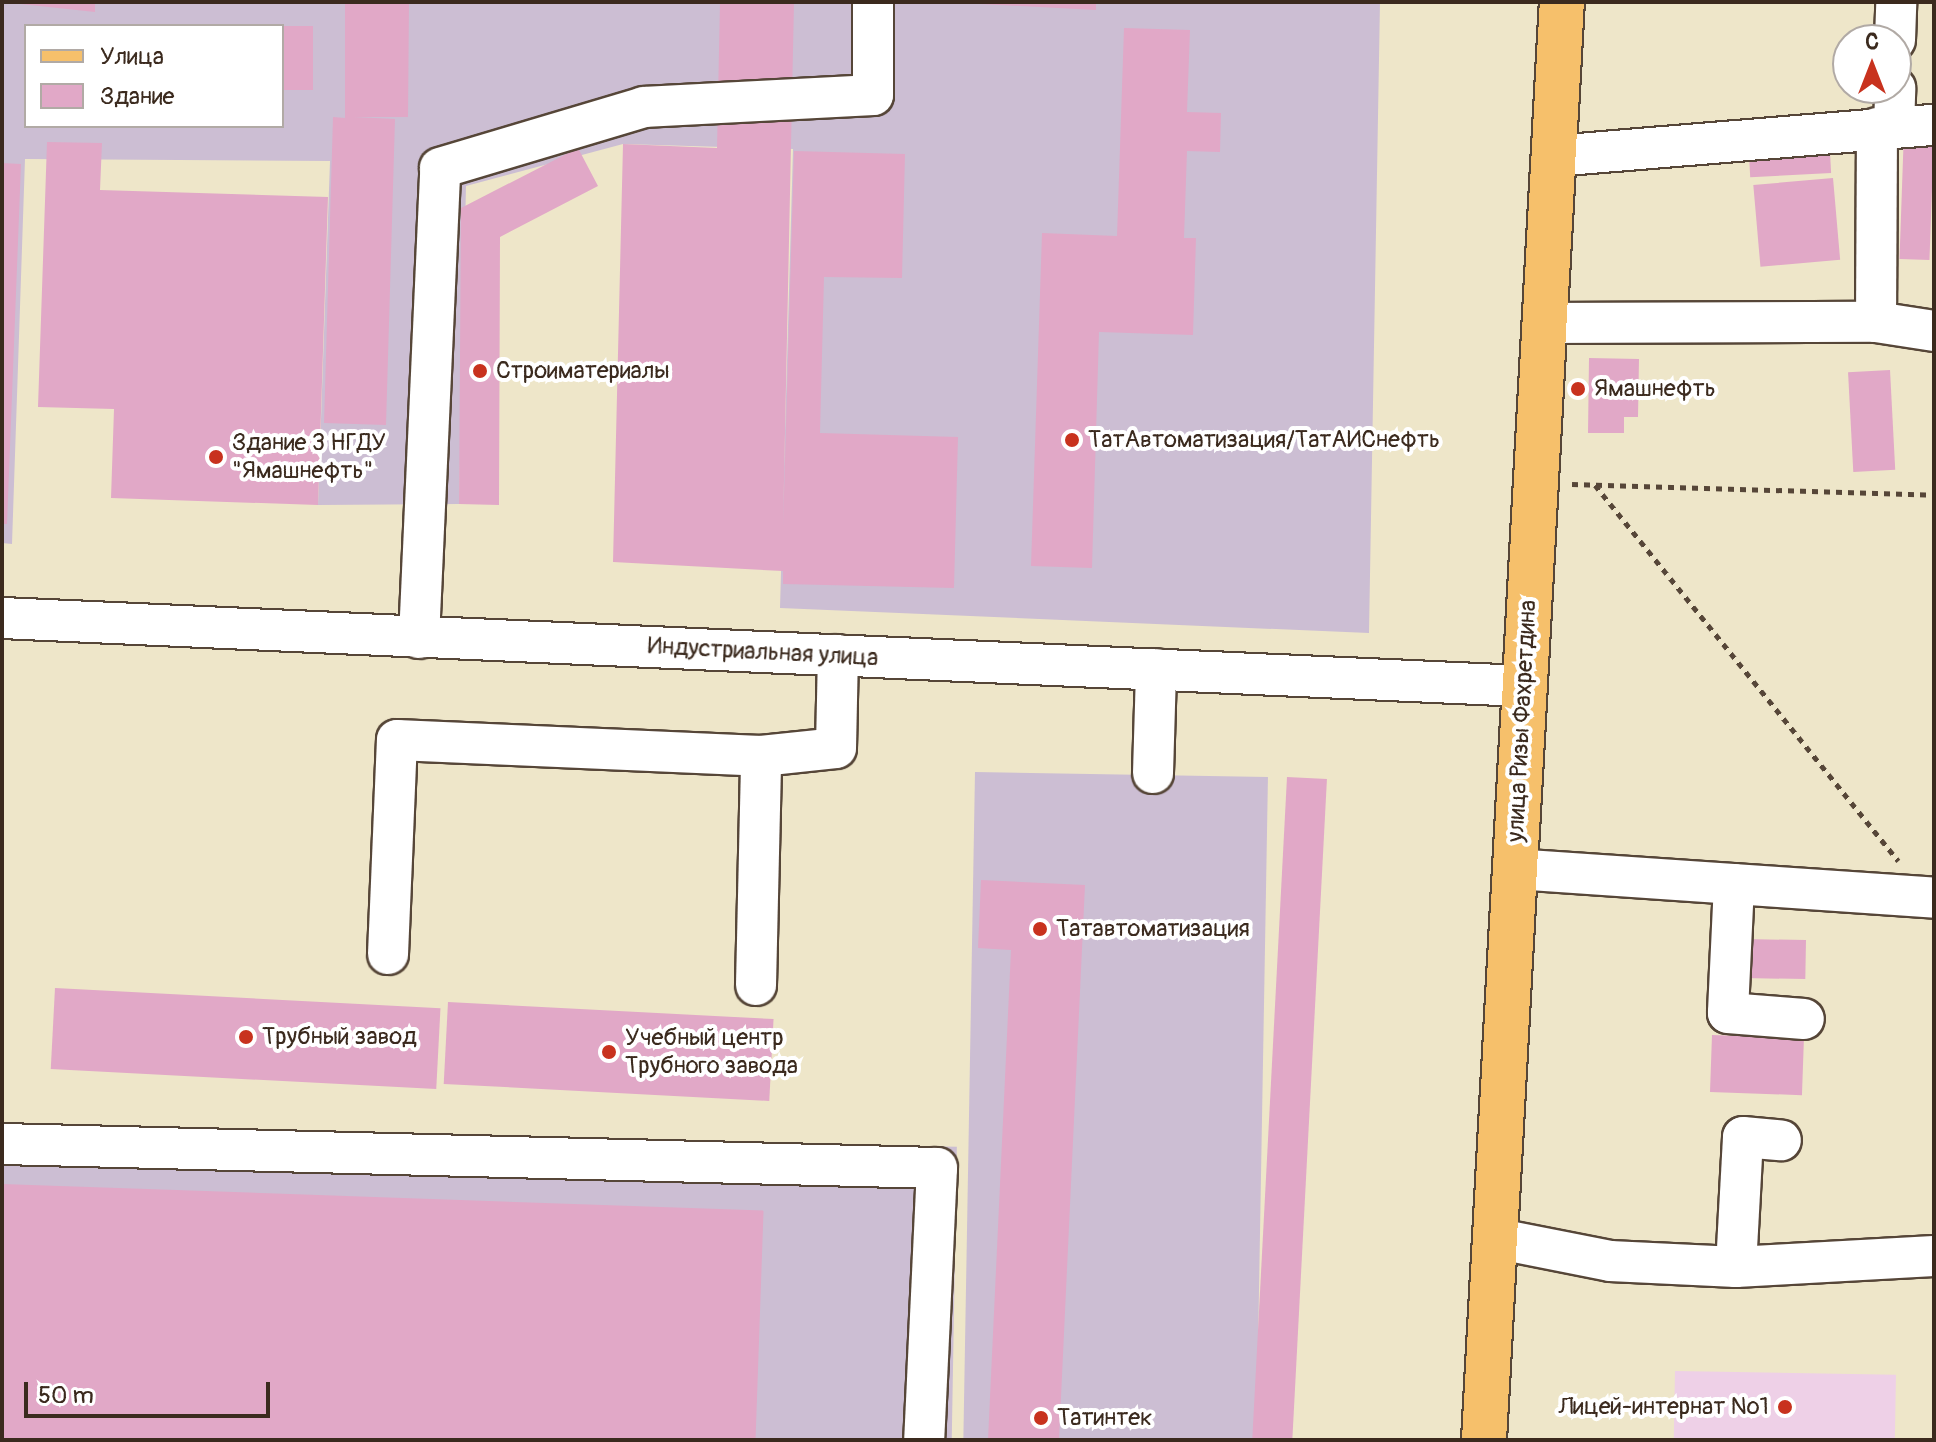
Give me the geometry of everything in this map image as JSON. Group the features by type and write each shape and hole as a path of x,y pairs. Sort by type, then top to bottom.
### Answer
{"main road":[{"name":"улица Ризы Фахретдина","path":"1484,1440 1562,2"}],"street":[{"path":"419,638 440,168 644,107 873,95 873,2"},
{"path":"1895,24 1896,2"},
{"path":"1876,322 1889,114"},
{"path":"1554,156 1726,147 1889,114 1934,125"},
{"path":"1544,323 1876,322 1934,331"},
{"name":"Индустриальная улица","path":"2,618 1524,686"},
{"path":"388,954 397,740 761,756 836,748 838,655"},
{"path":"1153,773 1156,669"},
{"path":"756,985 761,756"},
{"path":"1514,869 1931,898"},
{"path":"1734,884 1728,1013 1804,1019"},
{"path":"1736,1267 1743,1137 1781,1140"},
{"path":"2,1144 937,1168 924,1440"},
{"path":"1494,1238 1610,1261 1736,1267 1934,1256"}],"path":[{"path":"1535,483 1934,495"},
{"path":"1595,485 1931,898"}],"shaded area":[{"path":"2,2 1380,2 1369,633 780,608 793,149 623,144 466,186 459,504 318,505 330,161 25,159 12,544 2,543"},
{"path":"975,772 1268,777 1256,1440 963,1440"},
{"path":"2,1130 957,1147 952,1440 2,1440"},
{"name":"Лицей-интернат №1","path":"1675,1371 1896,1375 1895,1440 1674,1440"}],"building":[{"path":"2,2 95,2 95,12"},
{"path":"345,2 409,2 408,117 354,117 395,119 386,425 324,423 333,117 345,118"},
{"path":"720,2 794,2 783,529 794,151 905,154 902,278 824,277 820,433 958,437 954,588 783,584 783,571 613,562 623,144 717,148"},
{"path":"942,2 1096,2 1096,10"},
{"path":"284,26 313,26 313,90 284,90"},
{"path":"1124,28 1190,30 1187,112 1221,113 1220,152 1187,151 1184,238 1196,238 1193,335 1099,332 1092,568 1031,566 1042,233 1117,236"},
{"path":"1904,130 1934,131 1929,260 1899,259"},
{"path":"47,142 102,143 100,190 328,197 318,505 111,498 114,409 38,407"},
{"name":"Строиматериалы","path":"578,148 598,186 500,237 499,505 459,504 461,208"},
{"path":"1830,152 1831,173 1750,177 1749,156"},
{"path":"2,163 21,164 7,524 2,524"},
{"path":"1833,178 1840,260 1760,267 1753,185"},
{"path":"1589,358 1639,359 1638,417 1624,417 1624,433 1588,433"},
{"path":"1890,370 1895,470 1853,472 1848,372"},
{"path":"1287,777 1327,779 1292,1440 1252,1440"},
{"path":"981,880 1085,885 1059,1440 988,1440 1011,950 978,948"},
{"path":"1744,939 1806,940 1805,979 1743,978"},
{"name":"Трубный завод","path":"55,988 440,1008 436,1089 51,1069"},
{"name":"Учебный центр Трубного завода","path":"448,1002 774,1019 769,1101 444,1084"},
{"path":"1712,1035 1804,1038 1802,1095 1710,1092"},
{"path":"2,1184 764,1211 756,1440 2,1440"}],"place":[{"name":"Строиматериалы","path":"480,371"},
{"name":"Ямашнефть","path":"1578,389"},
{"name":"ТатАвтоматизация/ТатАИСнефть","path":"1072,440"},
{"name":"Здание 3 НГДУ \"Ямашнефть\"","path":"216,457"},
{"name":"Татавтоматизация","path":"1040,929"},
{"name":"Трубный завод","path":"246,1037"},
{"name":"Учебный центр Трубного завода","path":"609,1052"},
{"name":"Лицей-интернат №1","path":"1785,1407"},
{"name":"Татинтек","path":"1041,1418"}]}
